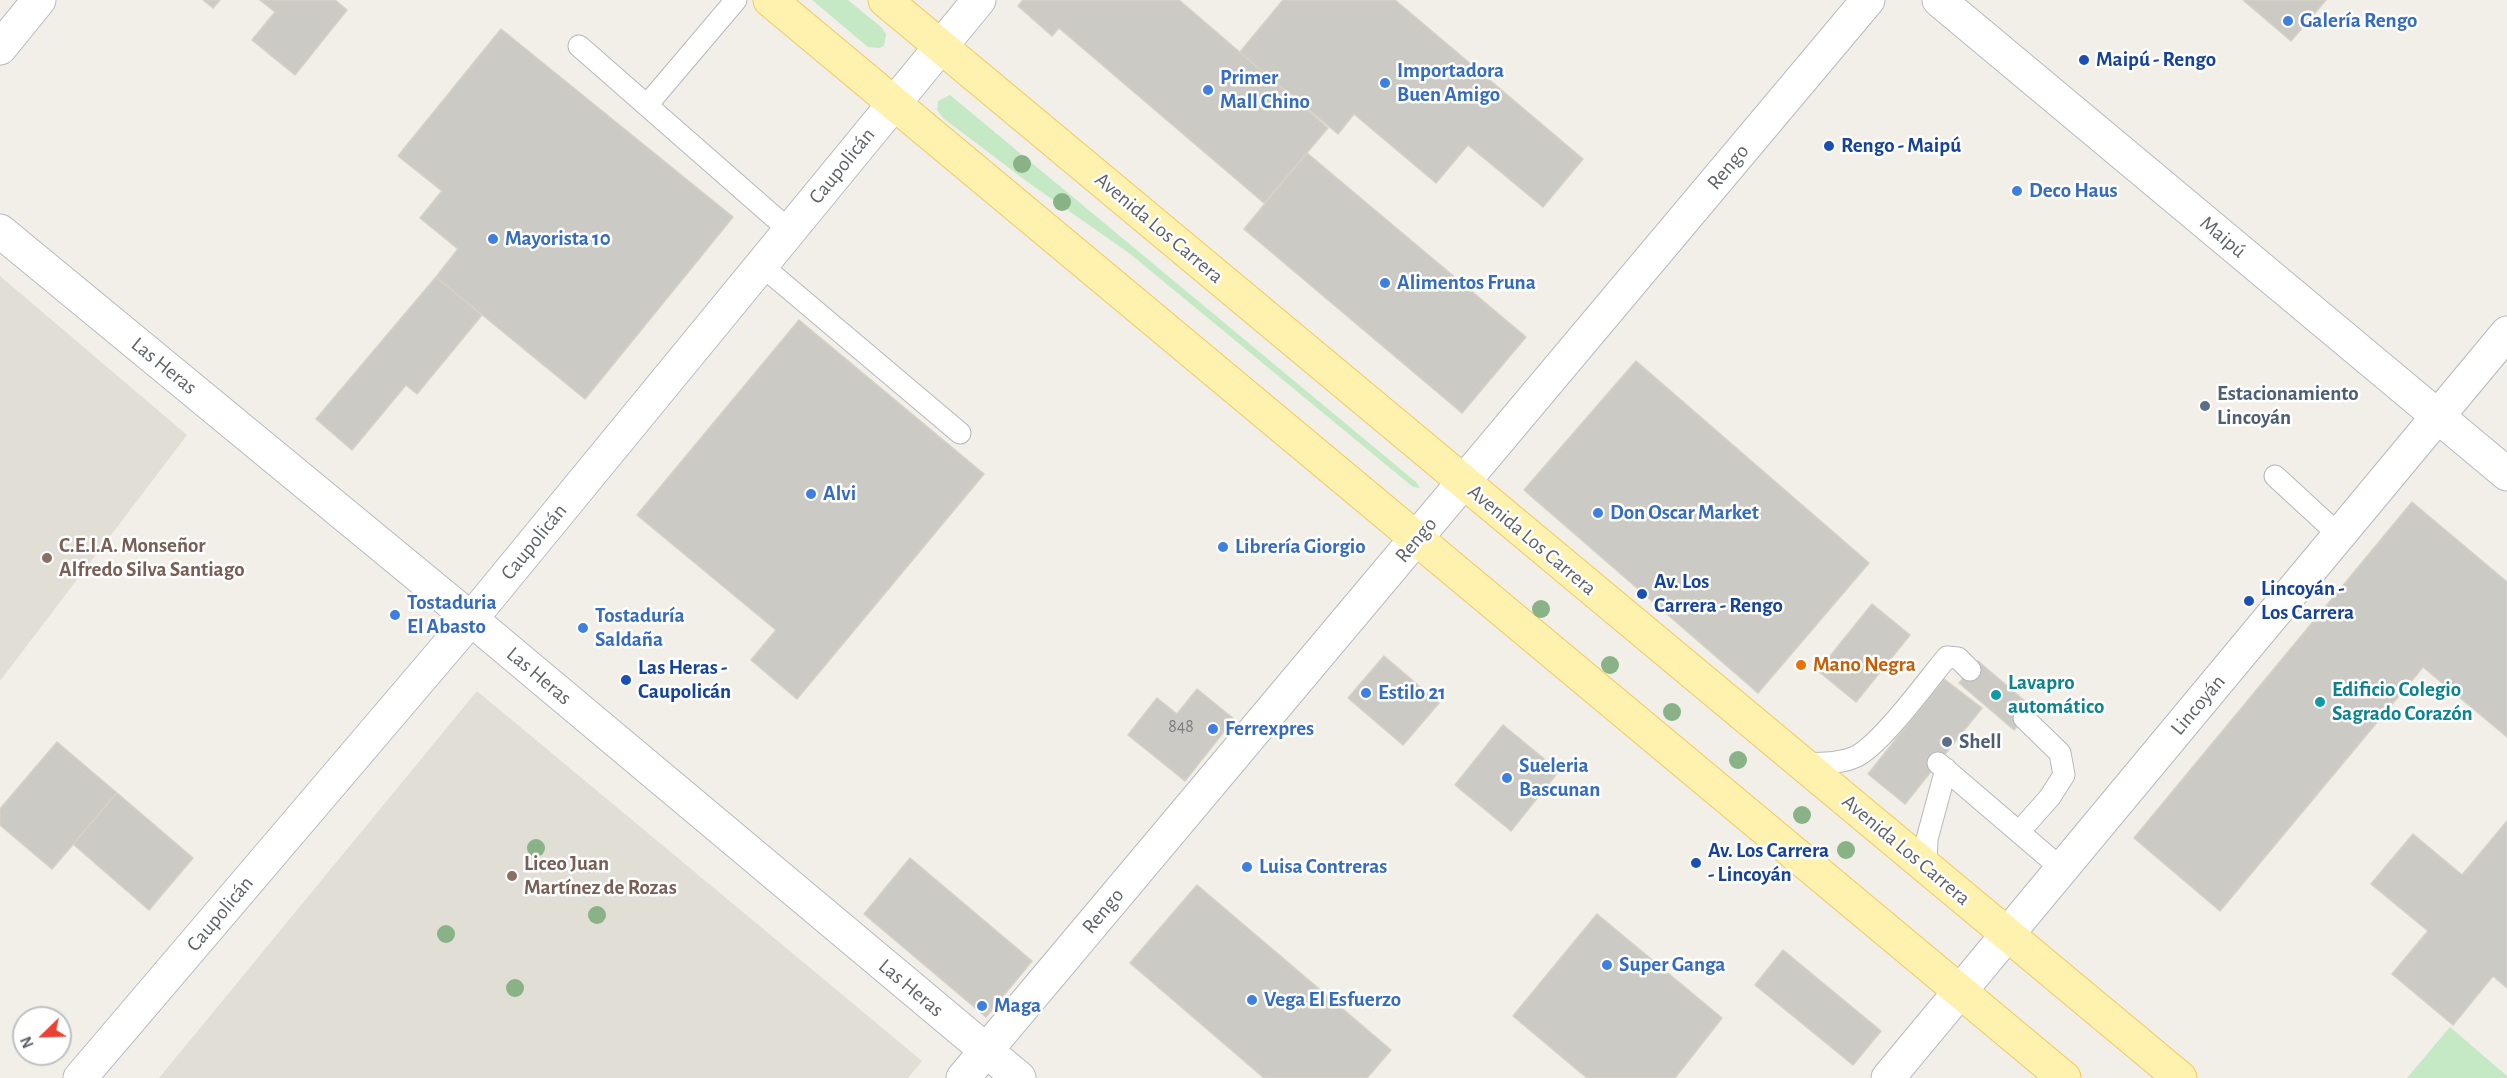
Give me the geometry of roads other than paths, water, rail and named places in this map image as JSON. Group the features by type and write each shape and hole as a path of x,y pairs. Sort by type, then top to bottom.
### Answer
{"main road":[{"path":"770,0 2064,1078"},
{"name":"Avenida Los Carrera","path":"885,0 2180,1078"}],"street":[{"path":"0,48 39,0"},
{"name":"Caupolicán","path":"80,1078 471,619 979,0"},
{"name":"Rengo","path":"963,1078 1868,0"},
{"name":"Maipú","path":"1939,0 2507,474"},
{"name":"Las Heras","path":"0,231 471,619 1019,1078"},
{"name":"Lincoyán","path":"1888,1078 2507,333"}],"lane":[{"path":"647,105 736,0"},
{"path":"579,46 789,231"},
{"path":"761,265 960,433"},
{"path":"2275,476 2339,535"},
{"path":"1804,764 1841,762 1858,756 1889,737 1947,657 1958,658 1970,670"},
{"path":"2019,832 2050,798 2064,775 2060,753 2024,718"},
{"path":"1926,866 1927,839 1942,766 2062,869"}],"place":[{"name":"Galería Rengo","path":"2288,21"},
{"name":"Maipú - Rengo","path":"2084,60"},
{"name":"Importadora Buen Amigo","path":"1385,83"},
{"name":"Primer Mall Chino","path":"1208,90"},
{"name":"Rengo - Maipú","path":"1829,146"},
{"name":"Deco Haus","path":"2017,191"},
{"name":"Mayorista 10","path":"493,239"},
{"name":"Alimentos Fruna","path":"1385,283"},
{"name":"Estacionamiento Lincoyán","path":"2205,406"},
{"name":"Alvi","path":"811,494"},
{"name":"Don Oscar Market","path":"1598,513"},
{"name":"Librería Giorgio","path":"1223,547"},
{"name":"C.E.I.A. Monseñor Alfredo Silva Santiago","path":"47,558"},
{"name":"Av. Los Carrera - Rengo","path":"1642,594"},
{"name":"Lincoyán - Los Carrera","path":"2249,601"},
{"name":"Tostaduria El Abasto","path":"395,615"},
{"name":"Tostaduría Saldaña","path":"583,628"},
{"name":"Mano Negra","path":"1801,665"},
{"name":"Las Heras - Caupolicán","path":"626,680"},
{"name":"Estilo 21","path":"1366,693"},
{"name":"Lavapro automático","path":"1996,695"},
{"name":"Edificio Colegio Sagrado Corazón","path":"2320,702"},
{"name":"Ferrexpres","path":"1213,729"},
{"name":"Shell","path":"1947,742"},
{"name":"Sueleria Bascunan","path":"1507,778"},
{"name":"Av. Los Carrera - Lincoyán","path":"1696,863"},
{"name":"Luisa Contreras","path":"1247,867"},
{"name":"Liceo Juan Martínez de Rozas","path":"512,876"},
{"name":"Super Ganga","path":"1607,965"},
{"name":"Vega El Esfuerzo","path":"1252,1000"},
{"name":"Maga","path":"982,1006"}]}
